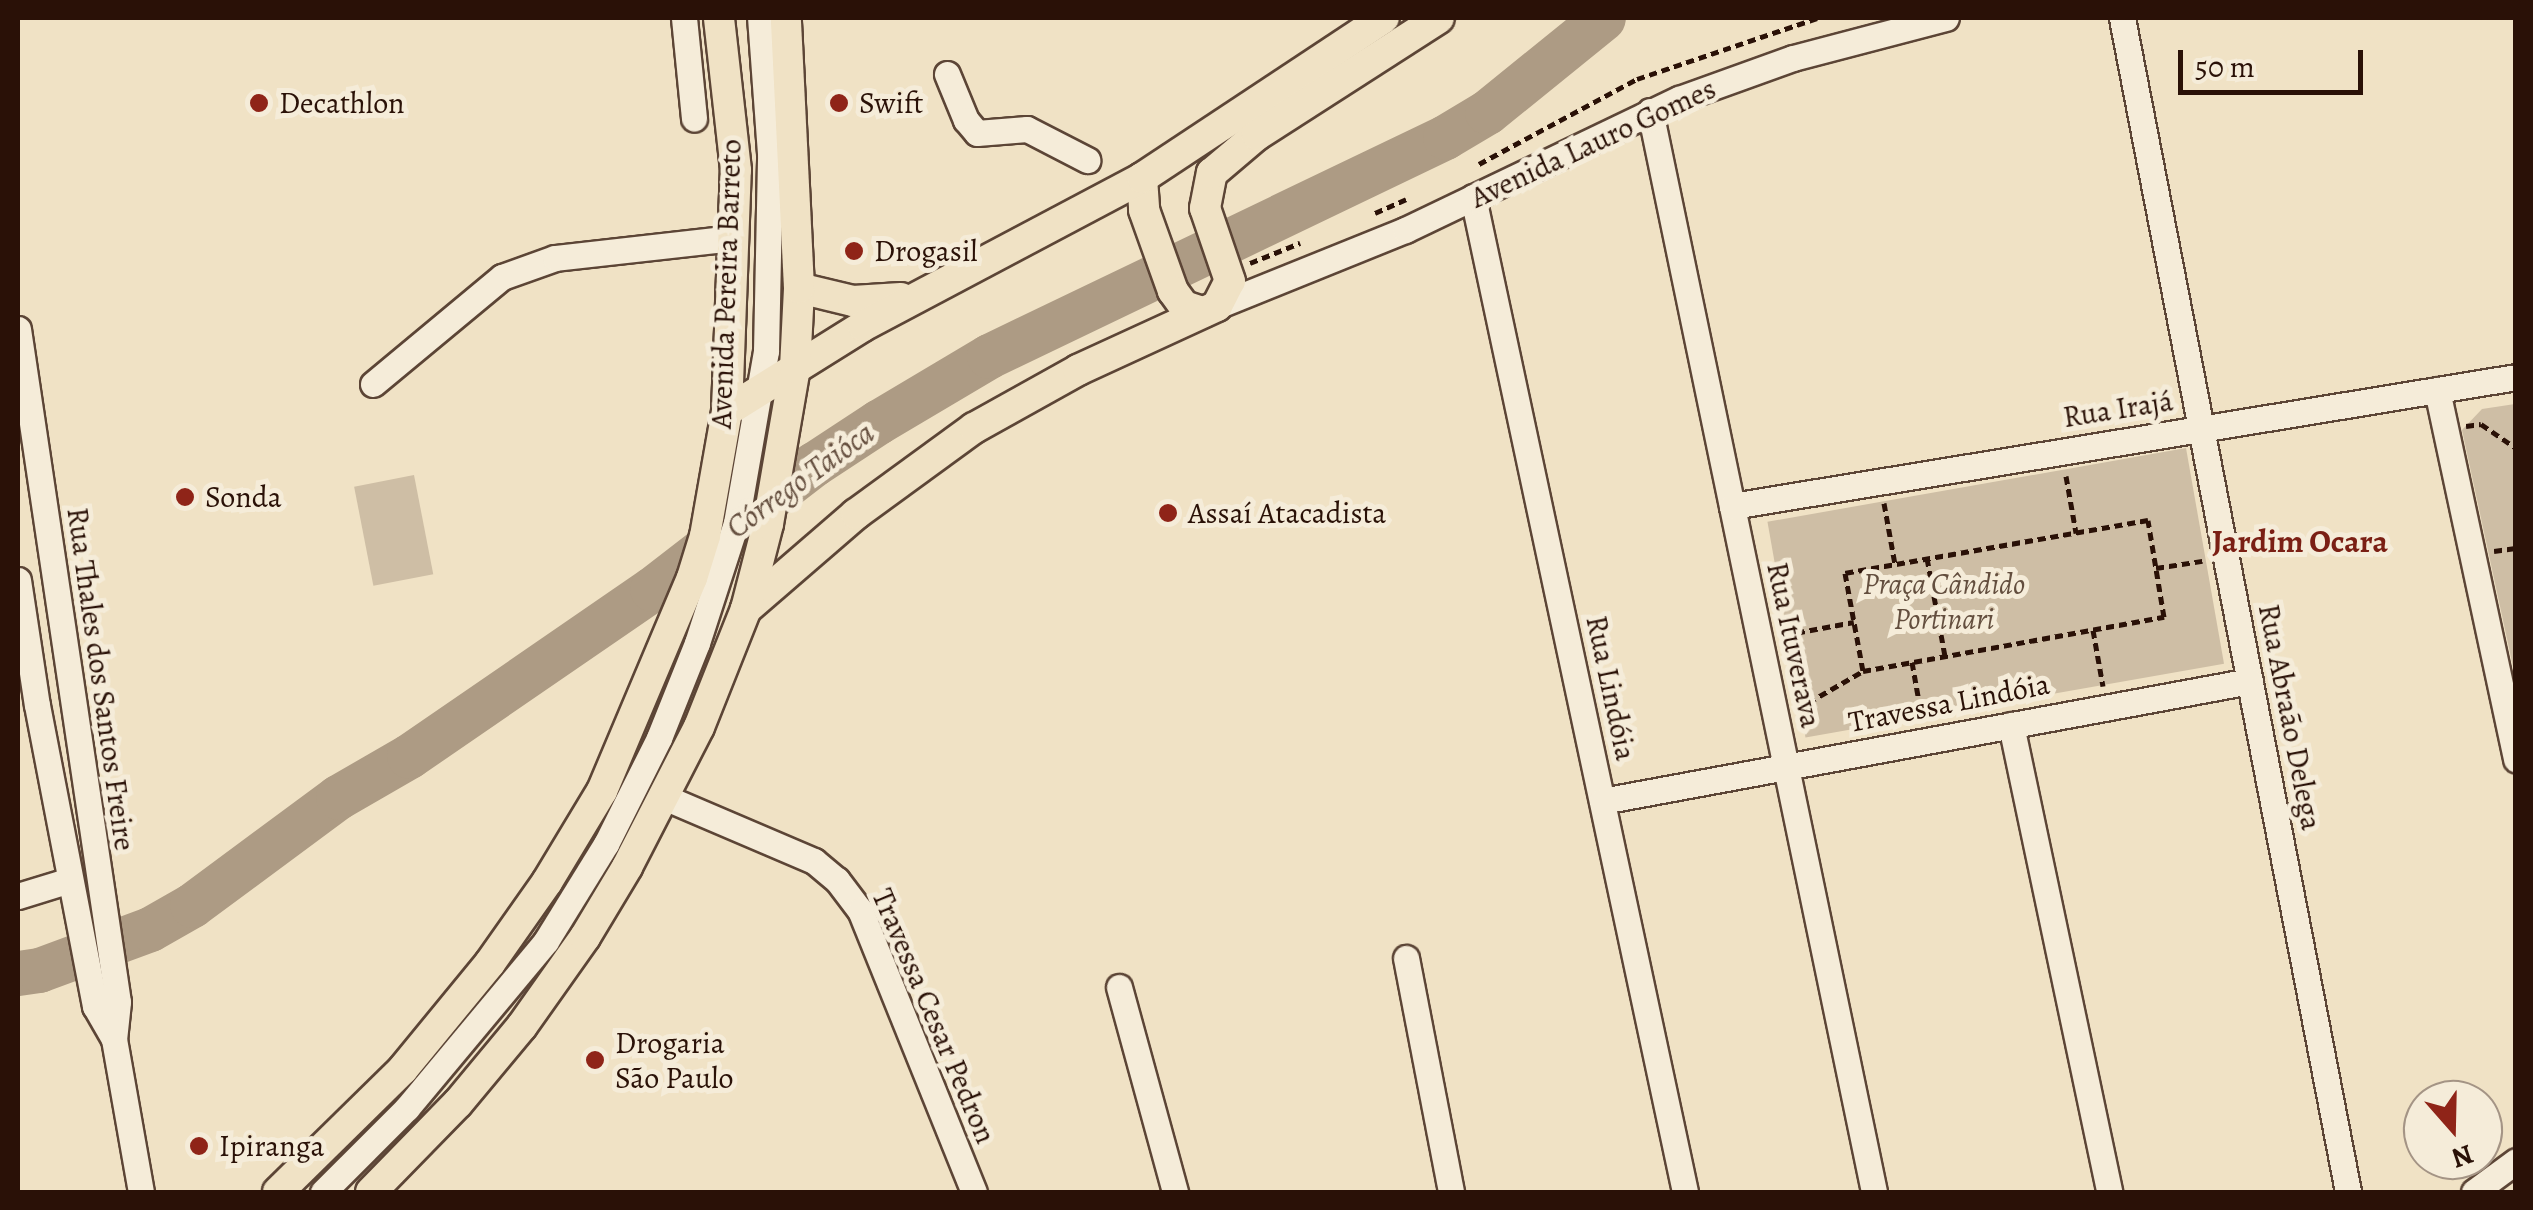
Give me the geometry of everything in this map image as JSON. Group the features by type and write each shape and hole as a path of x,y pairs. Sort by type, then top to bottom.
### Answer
{"main road":[{"name":"Avenida Pereira Barreto","path":"278,1192 365,1107 490,963 547,882 602,790 707,577 727,411 736,170 719,18"},
{"path":"370,1192 458,1103 522,1026 585,937 699,727 746,610 768,524 795,368 800,288 786,18"},
{"path":"727,411 918,295 1142,178 1384,18"},
{"path":"1142,178 1141,199 1170,284 1184,306 1210,309 1227,294 1226,267 1204,202 1208,180 1228,156 1438,18"},
{"path":"800,288 869,303 918,295"},
{"name":"Avenida Lauro Gomes","path":"746,610 856,514 974,428 1078,370 1210,309"},
{"path":"400,1192 458,1103"}],"street":[{"path":"684,18 694,119"},
{"path":"324,1192 467,1039 546,941 606,844 659,738 707,577 746,471 760,391 770,296 770,152 760,18"},
{"name":"Avenida Lauro Gomes","path":"1210,309 1473,197 1650,110 1792,58 1946,18"},
{"name":"Rua Abraão Delega","path":"2122,18 2348,1192"},
{"path":"948,74 966,120 977,133 1028,129 1087,160"},
{"name":"Rua Ituverava","path":"1650,110 1874,1192"},
{"name":"Rua Lindóia","path":"1473,197 1686,1192"},
{"path":"373,384 502,277 555,258 734,238"},
{"name":"Avenida Lauro Gomes","path":"1226,267 1251,281 1305,271"},
{"name":"Rua Thales dos Santos Freire","path":"19,342 73,701 93,935 142,1192"},
{"name":"Rua Irajá","path":"1732,506 2516,378"},
{"path":"2436,390 2516,760"},
{"name":"Rua Thales dos Santos Freire","path":"18,580 27,704 70,880 93,935"},
{"name":"Travessa Lindóia","path":"1602,801 2250,681"},
{"path":"27,704 73,701"},
{"path":"2011,725 2109,1192"},
{"name":"Travessa Cesar Pedron","path":"664,797 814,861 837,880 860,910 974,1192"},
{"path":"18,896 70,880"},
{"path":"1406,958 1451,1192"},
{"path":"1119,987 1175,1192"},
{"path":"365,1107 467,1039"},
{"path":"2474,1192 2516,1161"}],"path":[{"path":"2480,424 2516,448"},
{"path":"2062,452 2076,532"},
{"path":"1881,482 1895,564"},
{"path":"1776,721 1864,671 2164,617 2148,520 1846,573 1864,671"},
{"path":"2156,568 2226,557"},
{"path":"1927,558 1945,656"},
{"path":"1760,639 1854,622"},
{"path":"2093,630 2107,707"},
{"path":"1912,662 1926,741"}],"green space":[{"path":"2516,404 2515,676 2462,430 2482,409"},
{"name":"Praça Cândido Portinari","path":"2186,448 2224,664 1805,737 1767,522"},
{"path":"414,475 433,574 373,586 354,487"}],"waterway":[{"name":"Córrego Taióca","path":"18,973 39,970 150,929 192,905 338,797 409,756 652,589 814,464 878,422 989,356 1445,137 1487,112 1603,18"}],"place":[{"name":"Decathlon","path":"259,103"},
{"name":"Swift","path":"839,103"},
{"name":"Drogasil","path":"854,251"},
{"name":"Sonda","path":"185,497"},
{"name":"Assaí Atacadista","path":"1168,513"},
{"name":"Drogaria São Paulo","path":"595,1060"},
{"name":"Ipiranga","path":"199,1146"}],"district":[{"name":"Jardim Ocara","path":"2300,541"}]}
